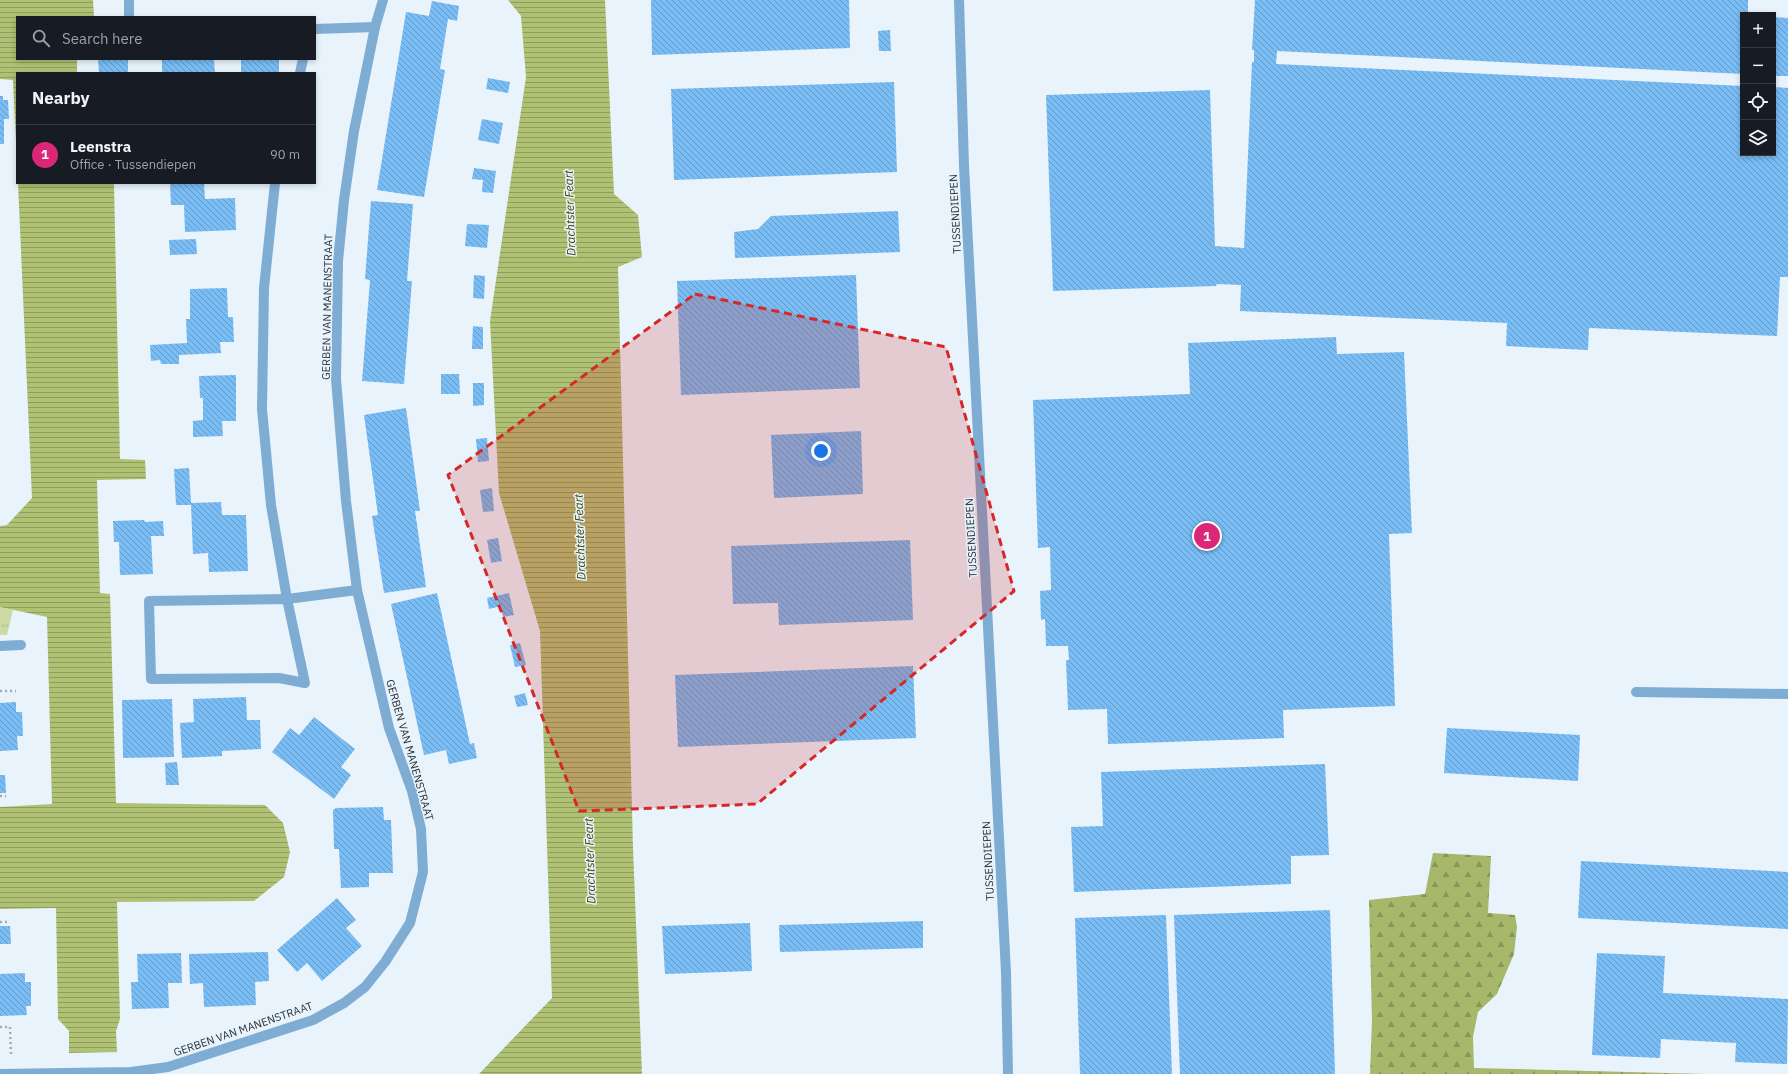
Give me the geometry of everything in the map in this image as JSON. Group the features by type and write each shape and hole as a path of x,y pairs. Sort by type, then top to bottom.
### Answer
{"street":[{"path":"128,0 129,16"},
{"name":"GERBEN VAN MANENSTRAAT","path":"0,1074 131,1072 168,1068 313,1020 344,1003 366,987 385,962 410,923 423,872 421,829 412,791 389,728 357,590 346,501 336,379 338,261 344,200 354,131 375,27 382,0"},
{"name":"TUSSENDIEPEN","path":"959,0 964,166 1006,972 1008,1074"},
{"path":"316,29 375,27"},
{"path":"300,72 302,60"},
{"path":"275,184 264,288 262,409 272,505 287,599 304,682 279,678 151,679 149,601 287,599 357,590"},
{"path":"0,646 20,645"},
{"path":"1636,692 1788,694"}],"path":[{"path":"0,691 16,691"},
{"path":"0,796 6,796"},
{"path":"0,922 10,922"},
{"path":"0,1027 10,1027 11,1073"}],"highlighted area":[{"path":"695,294 946,347 1014,591 757,804 579,811 448,475"}],"green space":[{"path":"0,607 13,610 7,635 0,635"},
{"path":"1433,853 1491,856 1488,913 1515,915 1517,927 1514,954 1497,994 1478,1012 1473,1037 1474,1068 1705,1074 1370,1074 1372,1020 1369,900 1425,894"}],"water":[{"path":"0,0 93,0 94,16 16,16 16,60 77,60 77,72 16,72 16,141 13,80 0,79"},
{"name":"Drachtster Feart","path":"508,0 605,0 614,194 638,215 642,257 618,267 633,848 642,1074 479,1074 552,998 540,631 499,493 490,321 526,77 521,16"},
{"path":"18,184 114,184 120,459 145,460 146,479 97,480 100,593 110,594 116,803 265,805 283,823 290,852 284,877 254,901 117,902 120,1019 116,1031 118,1074 69,1074 69,1031 58,1019 56,908 0,909 0,807 52,804 47,617 0,607 0,526 7,525 32,498"}],"pier":[{"path":"119,1052 120,1074 68,1074 67,1053"}],"building":[{"path":"651,0 849,0 850,48 652,55"},
{"path":"1255,0 1748,0 1748,12 1740,12 1740,74 1277,51 1276,64 1740,86 1740,156 1776,156 1776,87 1788,88 1788,277 1780,277 1777,336 1589,328 1588,350 1506,346 1507,323 1240,311 1241,285 1217,284 1216,286 1053,291 1046,95 1210,90 1215,246 1244,248 1252,62 1254,62 1254,50 1252,50"},
{"path":"432,1 459,6 457,21 448,19 440,69 445,70 424,197 377,190 406,12 429,16"},
{"path":"1776,17 1788,18 1788,76 1776,76"},
{"path":"890,30 891,51 879,51 878,31"},
{"path":"98,60 128,60 128,72 99,72"},
{"path":"162,60 214,60 215,72 162,72"},
{"path":"241,60 279,60 279,72 241,72"},
{"path":"488,78 510,82 508,93 486,89"},
{"path":"894,82 897,172 674,180 671,89"},
{"path":"0,96 3,96 3,100 8,100 9,119 4,119 4,144 0,144"},
{"path":"482,119 503,123 499,144 478,140"},
{"path":"474,168 496,171 493,193 482,192 483,180 472,179"},
{"path":"170,184 204,184 205,199 235,198 236,230 185,232 184,205 171,205"},
{"path":"371,201 413,204 407,281 412,281 404,384 362,381 370,280 365,279"},
{"path":"898,211 900,252 735,258 734,232 758,229 771,216"},
{"path":"467,224 489,225 487,248 465,246"},
{"path":"196,239 197,254 170,255 169,240"},
{"path":"474,275 485,276 484,299 473,298"},
{"path":"856,275 860,388 681,395 677,281"},
{"path":"227,288 228,317 233,317 234,342 220,342 221,353 179,355 179,364 161,364 160,360 151,361 150,345 187,343 186,319 190,319 190,289"},
{"path":"473,326 483,327 483,349 472,349"},
{"path":"1336,337 1337,354 1404,352 1412,533 1389,534 1395,706 1283,710 1284,738 1108,744 1107,709 1068,710 1066,660 1069,660 1068,646 1046,646 1045,619 1041,620 1040,591 1051,590 1050,547 1038,548 1033,400 1190,394 1188,343"},
{"path":"441,374 459,374 460,394 441,394"},
{"path":"236,375 236,421 222,421 223,436 193,437 193,421 203,420 203,398 200,398 199,376"},
{"path":"473,383 484,383 484,405 473,406"},
{"path":"406,408 420,511 415,511 426,587 384,593 372,516 378,515 364,415"},
{"path":"861,431 863,494 774,498 771,435"},
{"path":"487,438 489,461 478,462 476,439"},
{"path":"189,468 191,503 221,502 222,515 246,515 248,571 209,572 208,553 193,554 191,505 176,505 174,469"},
{"path":"492,488 494,511 483,512 480,490"},
{"path":"144,520 145,522 163,521 164,536 151,536 153,574 120,575 119,542 114,542 113,521"},
{"path":"498,538 502,561 491,563 487,540"},
{"path":"910,540 913,620 779,625 778,603 733,604 731,546"},
{"path":"437,593 470,744 474,743 477,758 449,764 446,750 424,755 391,604"},
{"path":"509,593 514,615 503,617 501,606 489,609 487,598"},
{"path":"520,643 526,665 515,667 510,645"},
{"path":"913,666 916,738 678,747 675,675"},
{"path":"525,693 528,705 517,707 514,696"},
{"path":"246,697 247,720 260,720 261,749 222,751 222,756 182,758 180,723 194,722 193,699"},
{"path":"172,699 174,757 123,758 122,700"},
{"path":"16,702 16,712 22,712 23,736 17,736 18,750 0,751 0,703"},
{"path":"314,717 355,749 341,767 351,775 334,799 272,752 290,728 299,735"},
{"path":"1447,728 1580,735 1578,781 1444,773"},
{"path":"177,762 179,785 166,785 165,763"},
{"path":"1325,764 1329,855 1291,856 1291,884 1074,892 1071,827 1103,826 1101,772"},
{"path":"0,775 5,775 6,793 0,793"},
{"path":"383,807 384,820 391,820 393,873 369,873 369,887 341,888 339,849 334,849 333,810 336,808"},
{"path":"1581,861 1788,872 1788,929 1578,918"},
{"path":"337,898 356,920 346,928 362,946 322,981 307,963 297,972 277,950"},
{"path":"1330,910 1335,1074 1180,1074 1174,915"},
{"path":"1166,915 1172,1074 1080,1074 1075,918"},
{"path":"923,921 923,948 780,952 779,925"},
{"path":"750,923 752,971 665,974 662,926"},
{"path":"0,926 10,926 11,944 0,944"},
{"path":"268,952 269,981 255,982 256,1005 204,1007 203,983 190,984 189,954"},
{"path":"181,953 182,983 168,983 169,1008 132,1009 131,982 138,982 137,954"},
{"path":"1597,953 1665,956 1663,993 1788,999 1787,1064 1735,1062 1736,1043 1661,1039 1660,1058 1592,1055"},
{"path":"25,973 25,982 31,982 31,1006 26,1006 27,1015 0,1016 0,974"}],"place":[{"name":"Leenstra","path":"1207,536"}]}
